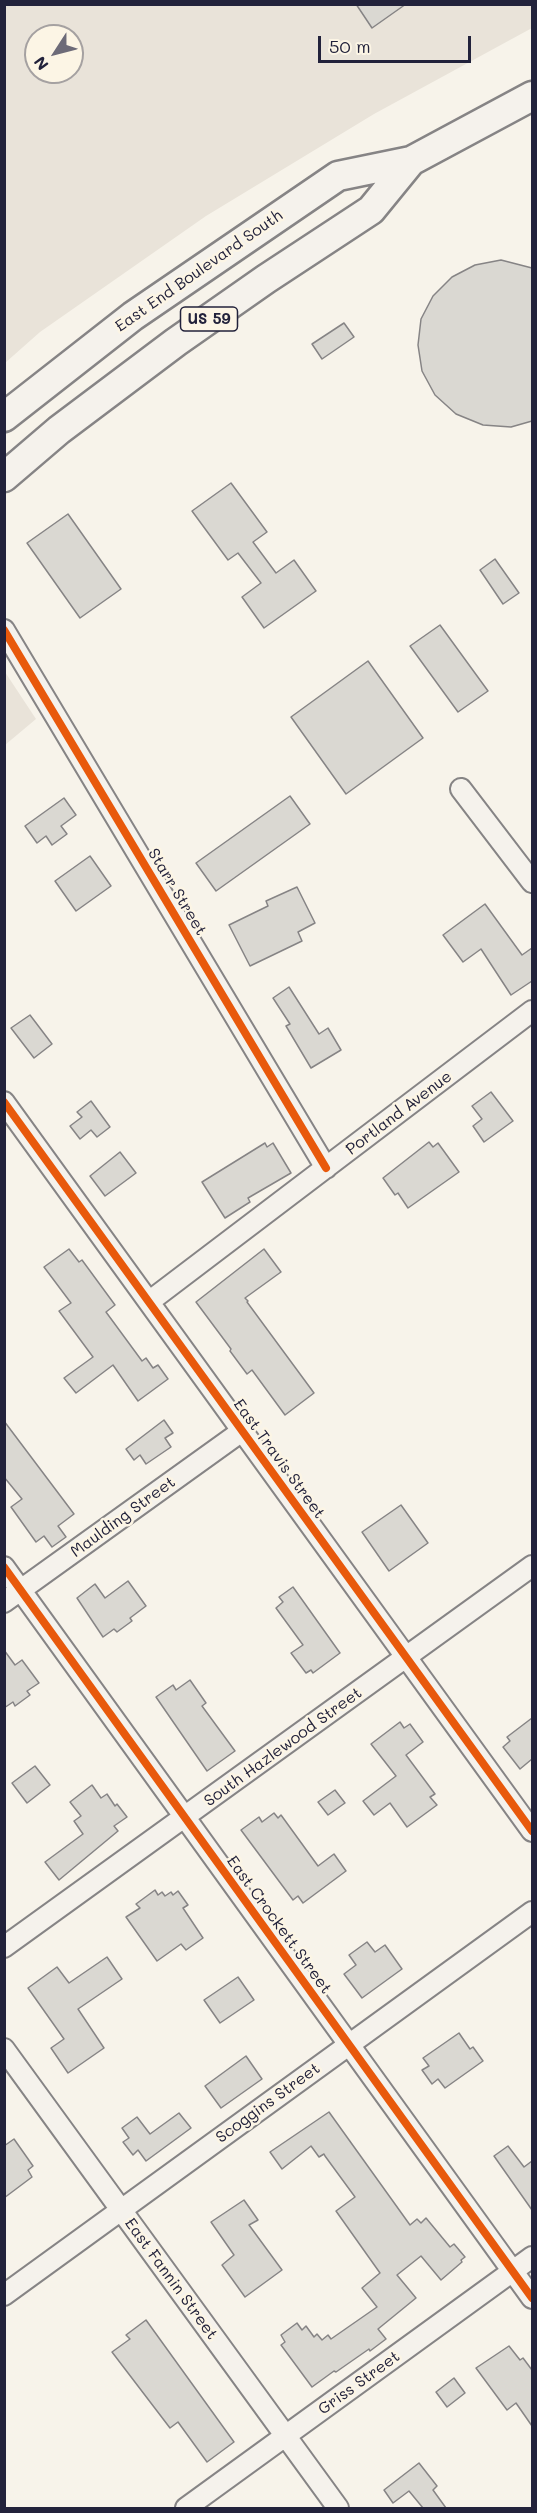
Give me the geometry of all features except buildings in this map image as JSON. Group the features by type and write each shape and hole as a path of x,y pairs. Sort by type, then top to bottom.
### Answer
{"highway":[{"name":"East End Boulevard South","path":"4,417 133,316 338,176 411,161 532,96"},
{"name":"East End Boulevard South","path":"4,477 59,430 176,342 371,210 411,161"}],"street":[{"name":"Starr Street","path":"4,630 326,1168"},
{"path":"461,789 532,882"},
{"name":"Portland Avenue","path":"150,1301 532,1011"},
{"name":"East Travis Street","path":"4,1102 532,1831"},
{"name":"Maulding Street","path":"4,1602 242,1431"},
{"name":"South Hazlewood Street","path":"4,1947 532,1566"},
{"name":"East Crockett Street","path":"4,1567 532,2298"},
{"name":"Scoggins Street","path":"4,2295 532,1912"},
{"name":"East Fannin Street","path":"4,2049 338,2508"},
{"name":"Griss Street","path":"186,2508 532,2257"}],"shaded area":[{"path":"5,5 532,5 532,28 374,114 206,216 40,332 5,363"},
{"path":"5,672 36,719 4,745"}],"cycle path":[{"path":"4,630 326,1168"},
{"path":"4,1102 532,1831"},
{"path":"4,1567 532,2298"}]}
